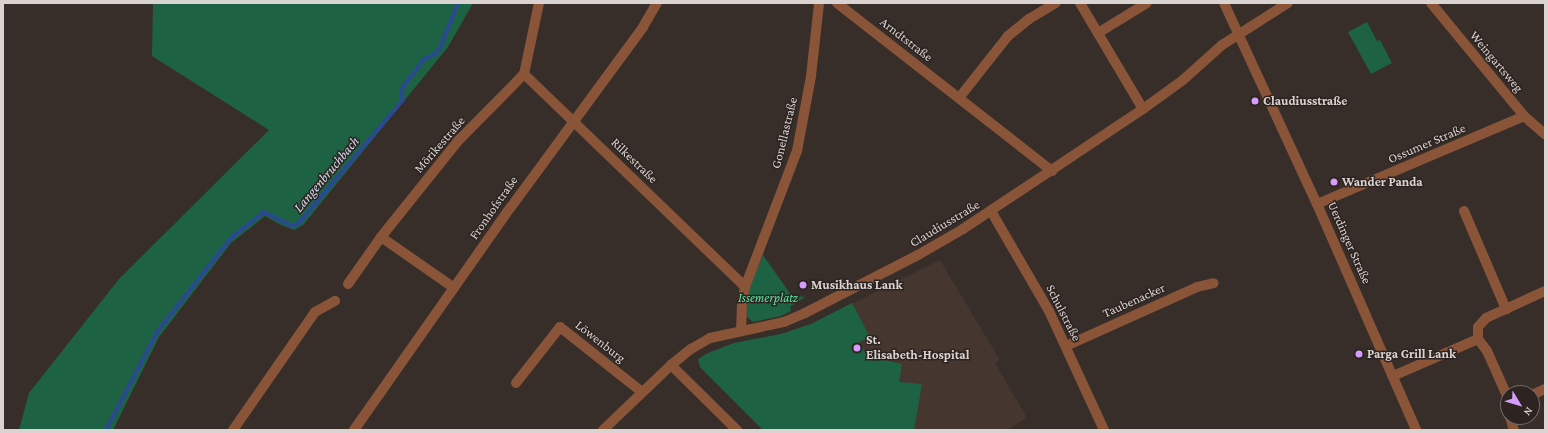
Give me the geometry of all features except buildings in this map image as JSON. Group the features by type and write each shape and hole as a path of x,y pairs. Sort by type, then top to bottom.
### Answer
{"street":[{"path":"524,74 539,3"},
{"name":"Fronhofstraße","path":"354,430 573,121 634,39 657,3"},
{"name":"Gonellastraße","path":"745,287 797,151 811,76 819,3"},
{"name":"Arndtstraße","path":"837,3 1052,172"},
{"path":"959,98 1008,36 1029,19 1056,3"},
{"path":"1080,3 1143,109"},
{"path":"1098,33 1147,3"},
{"name":"Uerdinger Straße","path":"1224,3 1317,204 1416,430"},
{"name":"Claudiusstraße","path":"741,331 784,322 807,313 918,255 1052,172 1183,80 1222,45 1288,3"},
{"name":"Weingartsweg","path":"1431,3 1524,116 1545,134"},
{"name":"Rilkestraße","path":"524,74 745,287"},
{"name":"Mörikestraße","path":"348,284 381,237 457,142 524,74"},
{"name":"Ossumer Straße","path":"1317,204 1524,116"},
{"name":"Schulstraße","path":"991,211 1029,274 1066,346 1104,430"},
{"path":"1464,211 1506,309"},
{"path":"381,237 454,288"},
{"name":"Taubenacker","path":"1066,346 1197,287 1214,283"},
{"path":"603,430 671,364 691,349 710,338 741,331 742,304 745,287"},
{"path":"1502,385 1487,351 1478,339 1478,327 1486,318 1545,291"},
{"path":"233,430 315,312 334,301"},
{"name":"Löwenburg","path":"516,383 560,327 642,392"},
{"path":"1392,376 1478,339"},
{"path":"671,364 737,430"}],"shaded area":[{"name":"St. Elisabeth-Hospital","path":"940,260 1000,360 995,363 1027,418 1006,430 763,430 700,367 698,359 708,353 734,343 781,334 811,324"}],"green space":[{"path":"153,3 473,3 448,47 303,225 294,230 265,216 231,243 159,337 113,430 19,430 29,393 119,279 269,130 152,56"},
{"path":"1367,22 1377,41 1380,40 1392,63 1371,74 1348,32"},
{"name":"Issemerplatz","path":"763,255 791,295 805,297 790,307 791,311 781,316 753,322 747,317 746,309 748,291"},
{"path":"852,303 870,337 859,342 865,352 883,354 884,360 902,364 899,382 922,384 914,430 763,430 700,367 698,359 708,353 734,343 781,334 811,324"}],"waterway":[{"name":"Langenbruchbach","path":"106,430 157,332 231,238 264,212 293,226 299,223 403,100 401,93 403,87 423,60 436,53 440,48 458,3"}],"place":[{"name":"Claudiusstraße","path":"1255,101"},
{"name":"Wander Panda","path":"1334,182"},
{"name":"Musikhaus Lank","path":"803,285"},
{"name":"St. Elisabeth-Hospital","path":"857,348"},
{"name":"Parga Grill Lank","path":"1359,354"}]}
